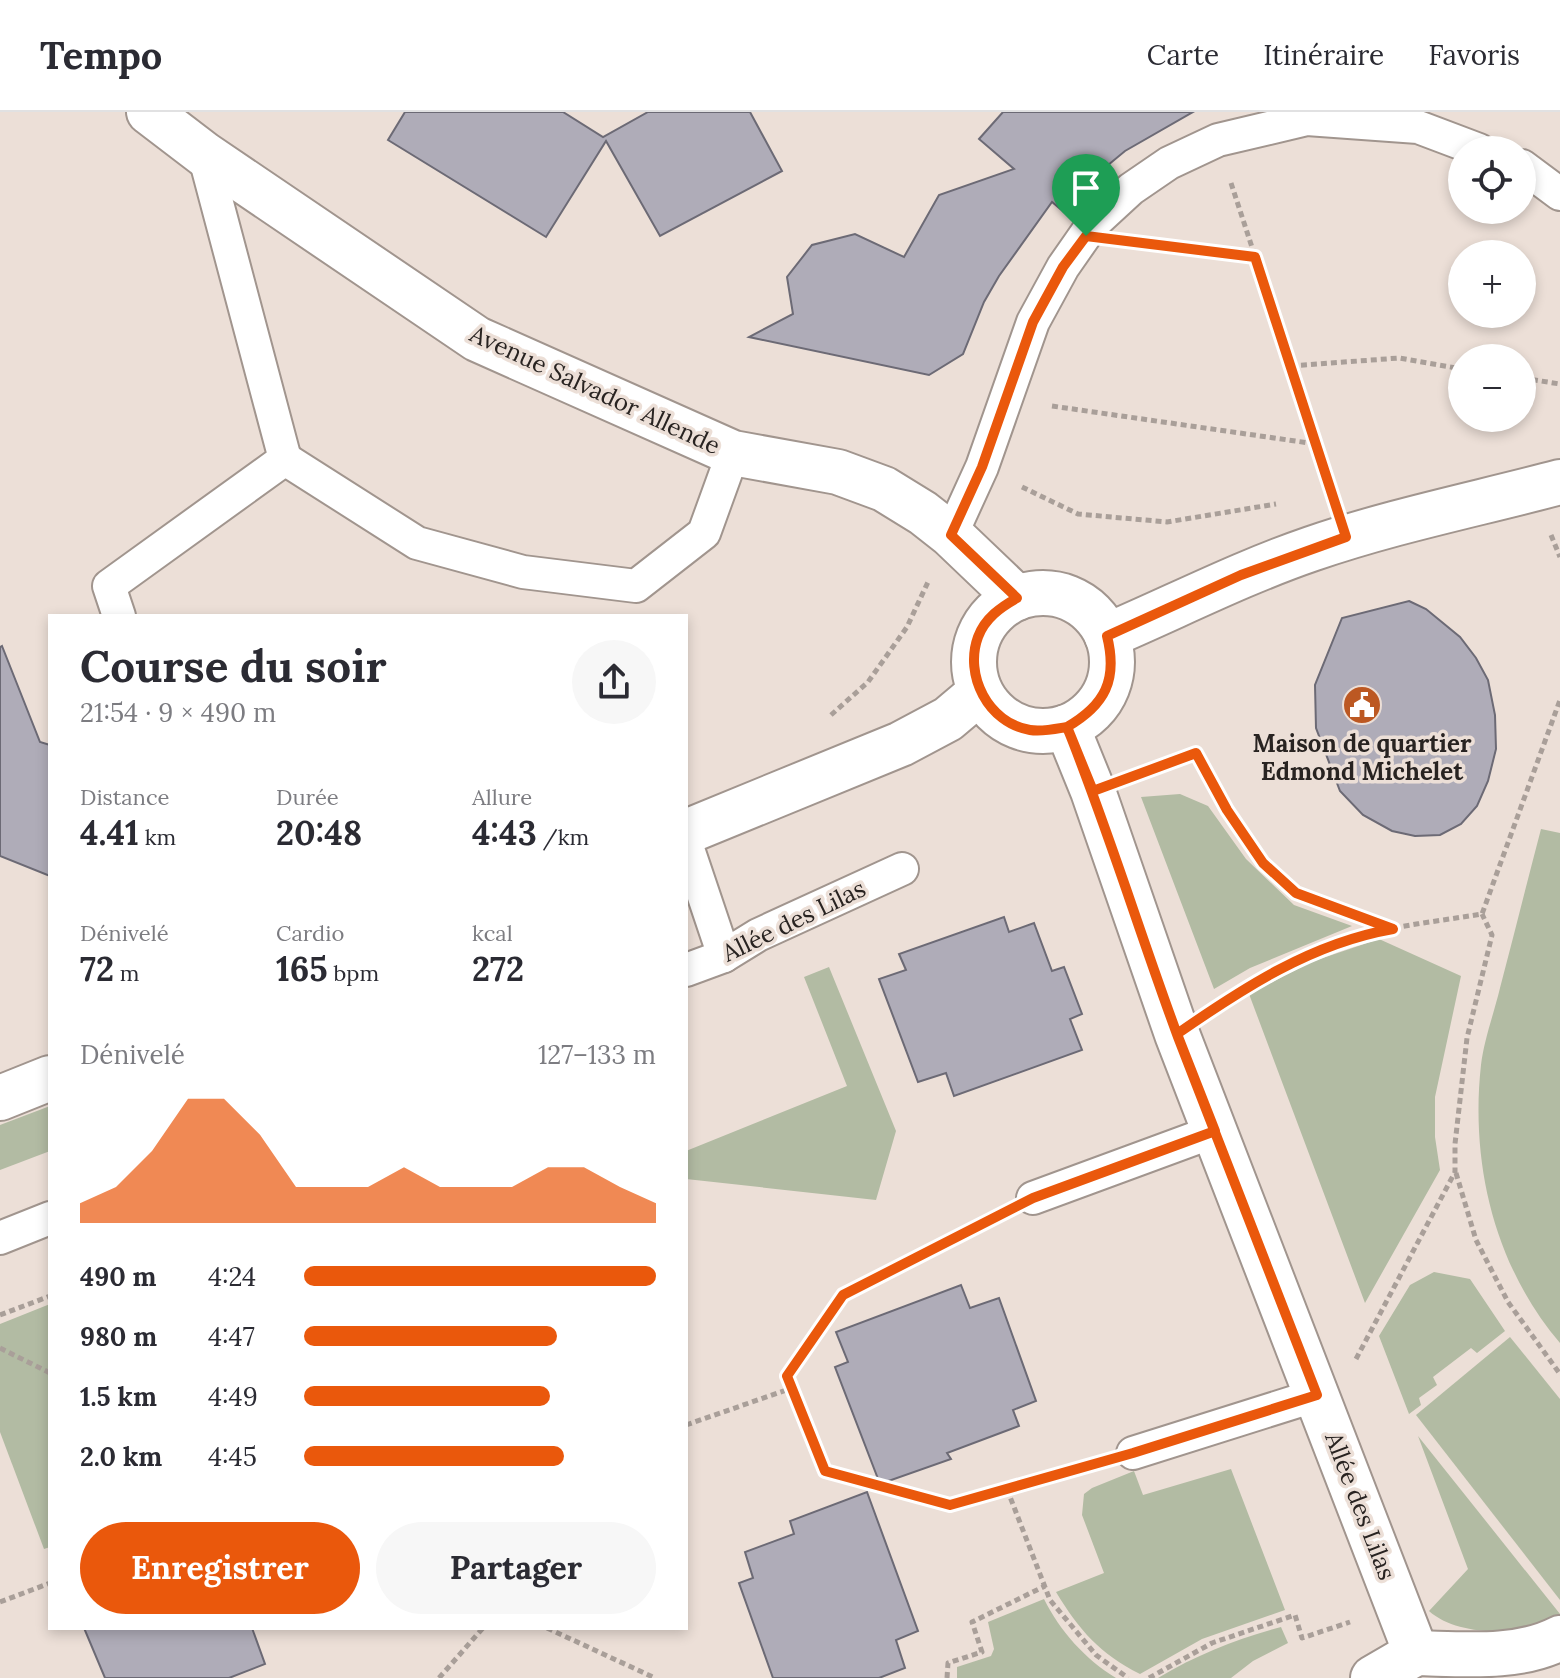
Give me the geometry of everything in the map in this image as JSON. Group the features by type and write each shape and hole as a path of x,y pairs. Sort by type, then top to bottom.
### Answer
{"street":[{"name":"Avenue Salvador Allende","path":"149,112 204,154 477,339 733,453 838,472 884,489 951,535 1017,598"},
{"path":"1107,636 1241,575 1346,537 1560,482"},
{"path":"1039,593 1060,595 1080,603 1096,618 1107,636 1112,654 1112,672 1106,690 1096,706 1067,727 1047,731 1027,730 1008,721 992,708 980,692 974,655 978,636 1001,607 1017,598 1039,593"},
{"path":"688,831 901,744 948,719 980,692"},
{"name":"Allée des Lilas","path":"1067,727 1093,791 1177,1034 1416,1653"},
{"path":"0,1098 48,1079"},
{"path":"1373,1678 1416,1653 1499,1654 1548,1644 1560,1638"}],"lane":[{"path":"951,535 982,467 1033,322 1063,267 1093,224 1131,189 1169,163 1218,140 1307,119 1418,127 1448,138"},
{"path":"204,154 285,459 417,543 523,572 636,586 704,533 733,453"},
{"path":"1536,176 1560,194"},
{"path":"118,614 109,586 285,459"},
{"path":"688,849 724,956"},
{"name":"Allée des Lilas","path":"688,969 724,956 758,935 902,869"},
{"path":"1033,1198 1215,1131"},
{"path":"0,1238 48,1219"},
{"path":"1133,1453 1317,1395"}],"path":[{"path":"1218,140 1346,537"},
{"path":"1086,236 1255,257"},
{"path":"1291,366 1399,358 1448,367"},
{"path":"1536,380 1560,384"},
{"path":"1006,399 1316,444"},
{"path":"982,467 1078,514 1167,522 1287,502"},
{"path":"824,721 868,682 907,627 951,535"},
{"path":"1560,700 1482,914 1492,935 1467,1038 1455,1144 1455,1172 1476,1240 1508,1302 1560,1374"},
{"path":"1093,791 1196,753 1227,810 1263,863 1296,893 1393,929"},
{"path":"1177,1034 1240,990 1292,962 1371,933 1482,914"},
{"path":"1317,1395 1354,1363 1455,1172"},
{"path":"1033,1198 843,1295 787,1376 825,1471 950,1505 1133,1453"},
{"path":"0,1315 48,1297"},
{"path":"0,1348 48,1372"},
{"path":"688,1424 792,1388"},
{"path":"1007,1489 1050,1600 1096,1655 1128,1678"},
{"path":"0,1602 48,1584"},
{"path":"947,1678 948,1663 982,1652 972,1622 1045,1586"},
{"path":"1149,1678 1212,1643 1295,1615 1302,1638 1399,1606"},
{"path":"439,1678 481,1630"},
{"path":"551,1630 655,1678"}],"green space":[{"path":"1180,794 1208,806 1246,859 1294,905 1352,926 1250,968 1214,989 1141,797"},
{"path":"1541,829 1560,833 1560,1343 1537,1313 1504,1248 1492,1213 1480,1140 1482,1056"},
{"path":"1379,939 1461,976 1435,1097 1435,1137 1440,1170 1365,1303 1249,994 1311,962"},
{"path":"829,967 896,1131 876,1200 688,1179 688,1150 847,1086 804,977"},
{"path":"48,1107 48,1152 0,1170 0,1125"},
{"path":"1434,1272 1470,1279 1505,1331 1477,1353 1471,1348 1433,1377 1437,1385 1419,1398 1421,1405 1409,1414 1379,1336 1410,1285"},
{"path":"48,1305 48,1548 44,1549 0,1432 0,1324"},
{"path":"1510,1337 1560,1399 1560,1600 1416,1415"},
{"path":"1418,1436 1560,1617 1523,1629 1495,1631 1448,1623 1429,1611 1468,1569"},
{"path":"1231,1469 1285,1610 1202,1639 1140,1674 1113,1658 1092,1640 1056,1592 1104,1573 1082,1515 1084,1494 1134,1471 1143,1495"},
{"path":"1044,1599 1074,1643 1116,1678 957,1678 957,1667 991,1656 994,1649 988,1622"},
{"path":"1281,1627 1288,1643 1253,1661 1231,1678 1158,1678 1218,1648"}],"building":[{"path":"405,112 563,112 603,137 648,112 750,112 782,171 660,236 606,141 546,237 388,140"},
{"path":"1003,112 1193,112 1125,151 1090,180 1070,201 1070,217 1052,202 999,276 984,302 963,354 929,375 749,337 793,314 787,277 812,245 855,234 904,257 939,195 1014,169 979,139"},
{"path":"1409,601 1426,609 1460,637 1476,658 1488,680 1495,715 1496,749 1488,781 1477,806 1461,824 1440,835 1415,836 1392,831 1363,815 1340,791 1316,728 1315,685 1342,618"},
{"path":"0,647 40,742 48,744 48,875 0,856"},
{"path":"1004,917 1009,932 1034,923 1052,971 1064,967 1082,1014 1070,1019 1082,1050 954,1096 946,1073 918,1082 879,979 906,970 899,954"},
{"path":"961,1285 970,1308 999,1298 1036,1401 1013,1410 1019,1426 947,1453 951,1459 880,1484 835,1367 848,1362 836,1332"},
{"path":"867,1492 918,1631 896,1640 905,1668 879,1678 773,1678 739,1583 753,1578 745,1552 794,1534 790,1521"},
{"path":"85,1630 253,1630 265,1664 229,1678 105,1678"}],"place":[{"name":"Maison de quartier Edmond Michelet","path":"1362,705"}],"route":[{"path":"1086,236 1063,267 1033,322 982,467 951,535 1017,598 1001,607 978,636 974,655 975,674 980,692 992,708 1008,721 1027,730 1047,731 1067,727 1093,791 1177,1034 1215,1131 1317,1395 1133,1453 950,1505 825,1471 787,1376 843,1295 1033,1198 1215,1131 1177,1034 1240,990 1292,962 1371,933 1393,929 1296,893 1263,863 1227,810 1196,753 1093,791 1067,727 1096,706 1106,690 1112,672 1112,654 1107,636 1241,575 1346,537 1255,257 1086,236"}]}
